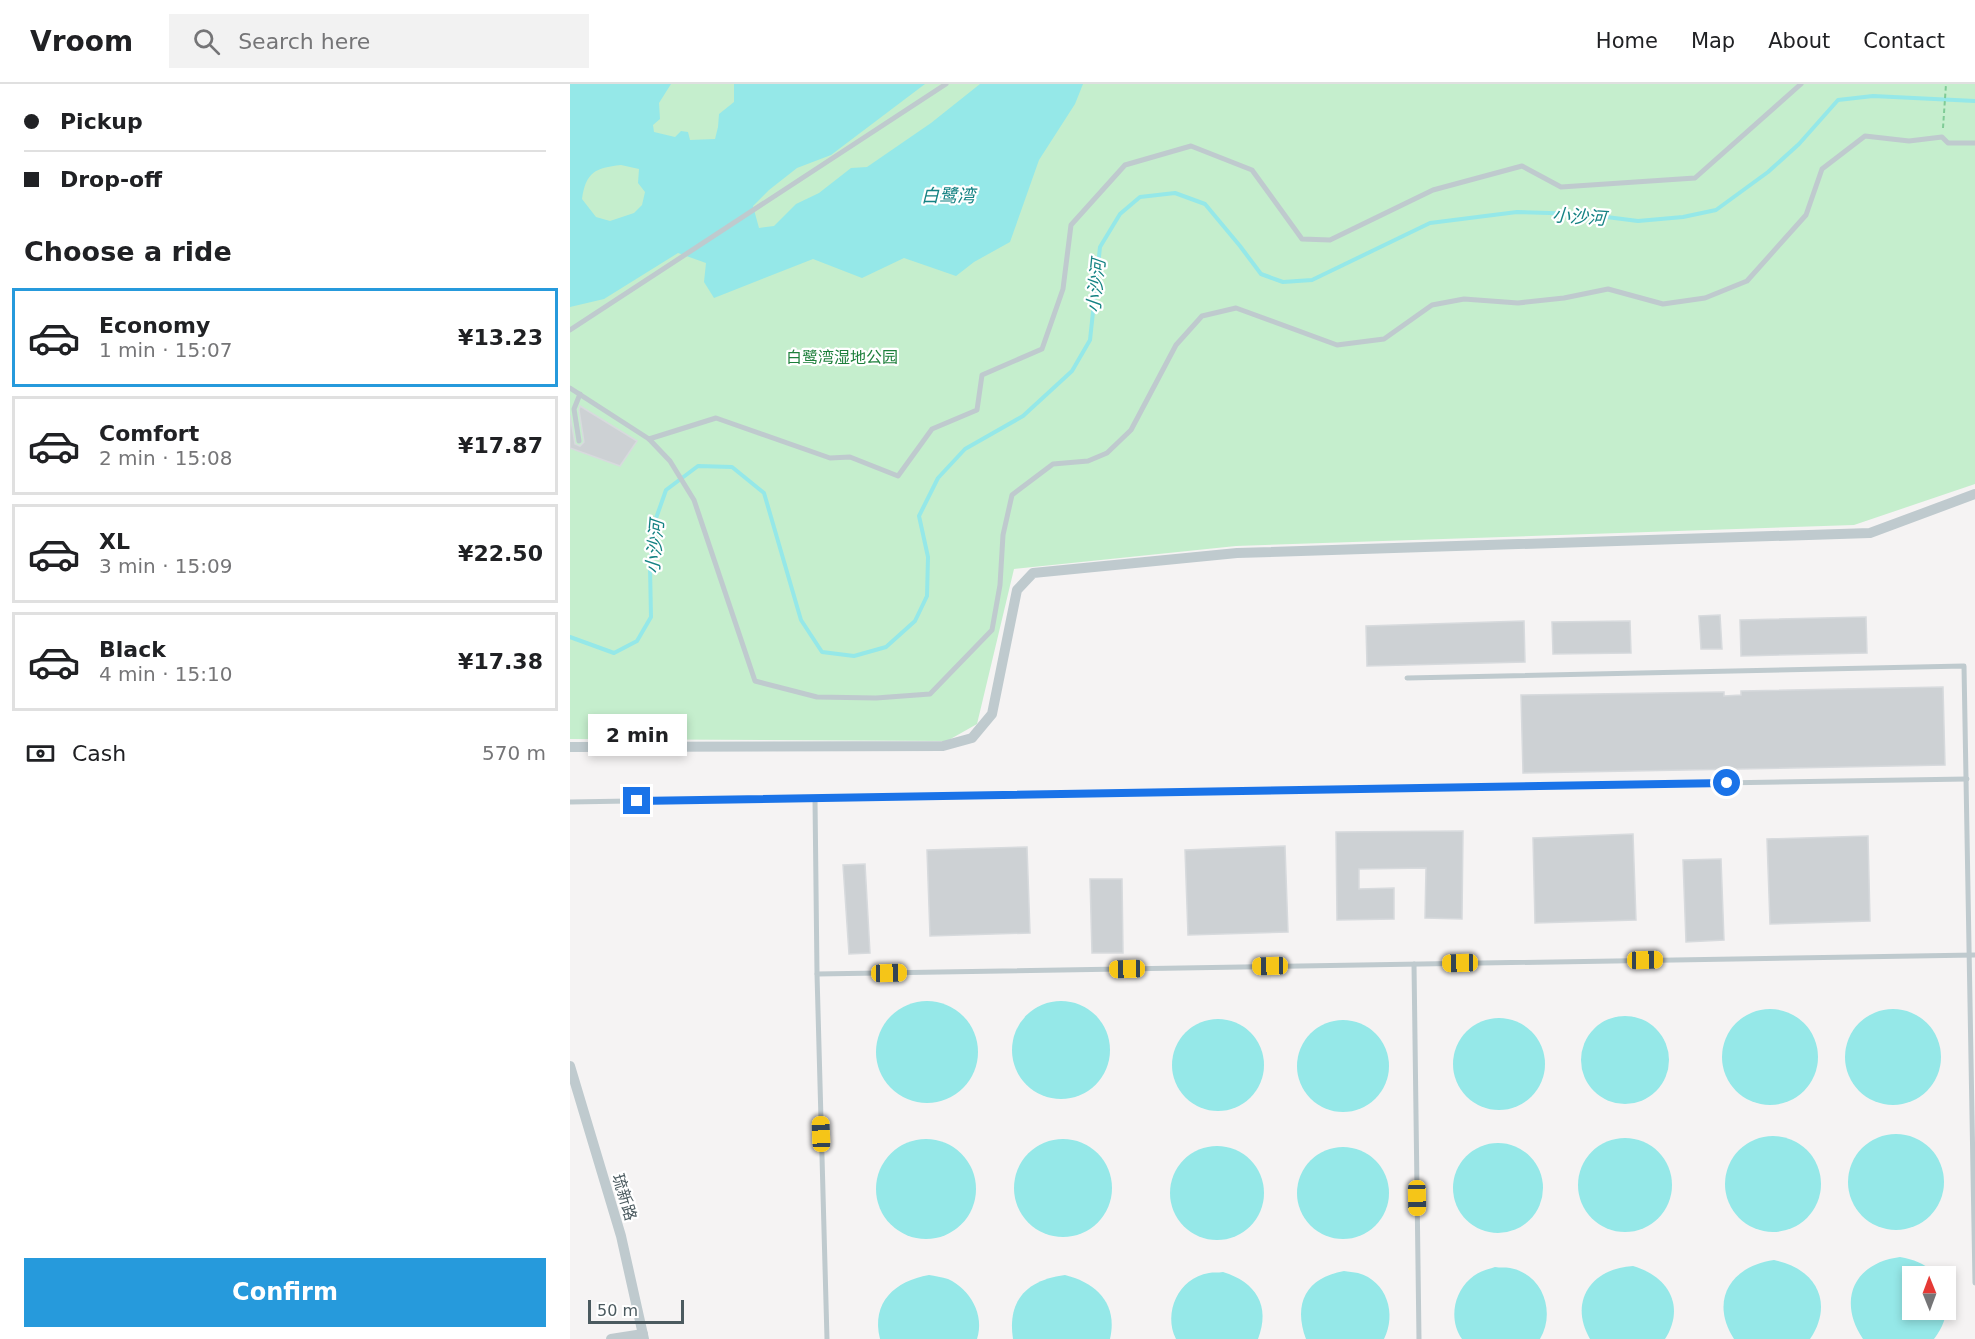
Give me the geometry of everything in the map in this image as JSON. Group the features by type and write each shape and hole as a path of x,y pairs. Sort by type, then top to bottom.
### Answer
{"street":[{"path":"570,747 943,746 972,738 992,714 1017,590 1033,573 1237,553 1870,533 1975,494"},
{"name":"琉新路","path":"570,1066 621,1236 643,1336"},
{"path":"611,1339 643,1336"}],"lane":[{"path":"570,330 946,84"},
{"path":"649,439 716,418 830,458 850,457 898,476 932,429 977,410 982,375 1042,350 1063,289 1071,225 1125,165 1191,146 1252,170 1302,239 1329,240 1433,190 1521,166 1561,187 1695,178 1801,84"},
{"path":"570,388 649,439 670,461 694,500 755,681 817,698 876,698 930,694 992,630 1000,585 1003,535 1012,495 1053,464 1088,461 1107,453 1131,430 1176,345 1202,316 1236,308 1337,345 1384,339 1432,305 1464,299 1518,303 1564,298 1608,289 1663,304 1705,298 1746,281 1806,215 1822,169 1865,136 1909,141 1942,137 1948,143 1975,143"},
{"path":"579,441 574,410 580,394"},
{"path":"1407,678 1964,666 1972,955 1975,1283"},
{"path":"570,802 1967,779"},
{"path":"815,798 817,974 827,1339"},
{"path":"817,974 1972,955"},
{"path":"1413,964 1419,1339"}],"path":[{"path":"1942,137 1946,84"}],"green space":[{"name":"白鹭湾湿地公园","path":"570,84 1975,84 1975,484 1854,525 1236,546 1014,569 977,724 947,741 570,739"}],"water":[{"name":"白鹭湾","path":"570,84 671,84 659,103 660,119 653,125 654,132 675,137 681,131 688,132 690,140 715,139 719,114 734,102 734,84 925,84 831,155 797,168 769,190 753,206 759,228 774,226 796,204 819,193 851,168 867,167 931,123 980,84 1083,84 1075,104 1039,160 1010,242 974,262 956,276 904,258 862,278 813,259 714,298 704,282 706,263 678,253 604,299 570,307","holes":["621,165 639,169 638,183 645,192 642,205 634,213 610,221 596,217 582,199 589,177 598,170 612,166"]},
{"path":"927,1001 947,1005 963,1016 974,1032 978,1052 974,1072 963,1088 947,1099 927,1103 907,1099 891,1088 880,1072 876,1052 880,1032 891,1016 907,1005"},
{"path":"1061,1001 1071,1002 1088,1009 1102,1023 1109,1040 1109,1060 1102,1077 1088,1091 1071,1098 1061,1099 1051,1098 1034,1091 1020,1077 1013,1060 1012,1050 1013,1040 1020,1023 1034,1009 1051,1002"},
{"path":"1761,1009 1779,1009 1797,1017 1810,1030 1818,1048 1815,1076 1797,1097 1779,1105 1761,1105 1743,1097 1730,1084 1722,1066 1722,1048 1730,1030 1743,1017"},
{"path":"1884,1009 1902,1009 1920,1017 1933,1030 1941,1048 1938,1076 1920,1097 1902,1105 1884,1105 1866,1097 1853,1084 1845,1066 1845,1048 1853,1030 1866,1017"},
{"path":"1625,1016 1642,1020 1656,1029 1665,1043 1669,1060 1665,1077 1656,1091 1642,1100 1625,1104 1608,1100 1594,1091 1585,1077 1581,1060 1585,1043 1594,1029 1608,1020"},
{"path":"1499,1018 1517,1021 1532,1031 1542,1046 1545,1064 1542,1082 1532,1097 1517,1107 1499,1110 1481,1107 1466,1097 1456,1082 1453,1064 1456,1046 1466,1031 1481,1021"},
{"path":"1218,1019 1236,1022 1251,1032 1261,1047 1264,1065 1261,1083 1251,1098 1236,1108 1218,1111 1200,1108 1185,1098 1175,1083 1172,1065 1175,1047 1185,1032 1200,1022"},
{"path":"1343,1020 1361,1023 1376,1033 1386,1048 1389,1066 1386,1084 1376,1099 1361,1109 1343,1112 1325,1109 1310,1099 1300,1084 1297,1066 1300,1048 1310,1033 1325,1023"},
{"path":"1887,1134 1905,1134 1923,1142 1936,1155 1944,1173 1941,1201 1923,1222 1905,1230 1887,1230 1869,1222 1856,1209 1848,1191 1848,1173 1856,1155 1869,1142"},
{"path":"1764,1136 1782,1136 1800,1144 1813,1157 1821,1175 1818,1203 1800,1224 1782,1232 1764,1232 1746,1224 1733,1211 1725,1193 1725,1175 1733,1157 1746,1144"},
{"path":"1625,1138 1643,1141 1658,1152 1669,1167 1672,1185 1669,1203 1658,1218 1643,1229 1625,1232 1607,1229 1592,1218 1581,1203 1578,1185 1581,1167 1592,1152 1607,1141"},
{"path":"926,1139 954,1147 968,1161 976,1189 968,1217 954,1231 926,1239 898,1231 884,1217 876,1189 884,1161 898,1147"},
{"path":"1063,1139 1082,1143 1098,1153 1108,1169 1112,1188 1108,1207 1098,1223 1082,1233 1063,1237 1044,1233 1028,1223 1018,1207 1014,1188 1018,1169 1028,1153 1044,1143"},
{"path":"1498,1143 1515,1147 1530,1156 1539,1171 1543,1188 1539,1205 1530,1220 1515,1229 1498,1233 1481,1229 1466,1220 1457,1205 1453,1188 1457,1171 1466,1156 1481,1147"},
{"path":"1217,1146 1235,1150 1250,1160 1260,1175 1264,1193 1260,1211 1250,1226 1235,1236 1217,1240 1199,1236 1184,1226 1174,1211 1170,1193 1174,1175 1184,1160 1199,1150"},
{"path":"1343,1147 1360,1151 1375,1161 1385,1176 1389,1193 1385,1210 1375,1225 1360,1235 1343,1239 1326,1235 1311,1225 1301,1210 1297,1193 1301,1176 1311,1161 1326,1151"},
{"path":"1900,1257 1925,1266 1902,1266 1902,1320 1944,1320 1934,1339 1863,1339 1855,1325 1851,1311 1851,1297 1854,1286 1861,1275 1884,1261"},
{"path":"1774,1260 1800,1271 1817,1289 1821,1312 1810,1339 1734,1339 1727,1325 1724,1311 1724,1298 1728,1287 1746,1269"},
{"path":"1633,1266 1656,1277 1670,1294 1674,1315 1665,1339 1590,1339 1582,1312 1583,1300 1588,1289 1606,1273 1618,1268"},
{"path":"1495,1267 1510,1268 1521,1272 1538,1286 1546,1306 1547,1317 1540,1339 1462,1339 1454,1316 1460,1292 1473,1277"},
{"path":"1344,1271 1368,1277 1382,1291 1387,1300 1390,1319 1384,1339 1306,1339 1301,1314 1306,1294 1320,1280"},
{"path":"1223,1272 1244,1282 1258,1297 1263,1316 1258,1339 1176,1339 1171,1318 1176,1298 1182,1289 1198,1276"},
{"path":"929,1275 956,1283 969,1296 979,1321 977,1339 880,1339 879,1314 888,1295 906,1282"},
{"path":"1065,1275 1087,1283 1108,1305 1112,1327 1110,1339 1013,1339 1013,1313 1022,1294 1040,1282"}],"building":[{"path":"580,406 637,441 620,466 570,448 570,415 575,444 580,446 584,442"},
{"path":"1720,615 1722,649 1701,649 1699,616"},
{"path":"1866,617 1867,653 1741,656 1740,620"},
{"path":"1524,621 1525,662 1367,666 1366,626"},
{"path":"1630,621 1631,653 1553,654 1552,622"},
{"path":"1943,687 1945,765 1523,773 1521,695 1724,692 1724,696 1741,695 1741,691"},
{"path":"1463,831 1462,919 1425,918 1426,868 1359,869 1359,889 1394,888 1394,919 1337,920 1336,832"},
{"path":"1633,834 1636,920 1535,923 1533,838"},
{"path":"1868,836 1870,921 1770,924 1767,839"},
{"path":"1285,846 1288,932 1188,935 1185,850"},
{"path":"1027,847 1030,933 930,936 927,850"},
{"path":"1721,859 1724,940 1686,942 1683,860"},
{"path":"865,864 870,953 849,954 843,865"},
{"path":"1090,879 1122,879 1123,953 1092,953"}],"waterway":[{"name":"小沙河","path":"570,637 614,653 637,641 651,617 650,567 654,524 666,490 698,466 732,467 764,493 801,620 822,652 854,656 886,647 915,621 927,596 928,557 919,516 938,478 965,449 1023,416 1072,371 1090,340 1100,247 1120,214 1140,197 1175,193 1205,204 1261,274 1283,282 1312,280 1430,223 1517,212 1583,214 1638,221 1683,217 1716,210 1768,172 1799,144 1838,100 1873,96 1975,101"}],"route":[{"path":"637,801 1727,783"}]}
